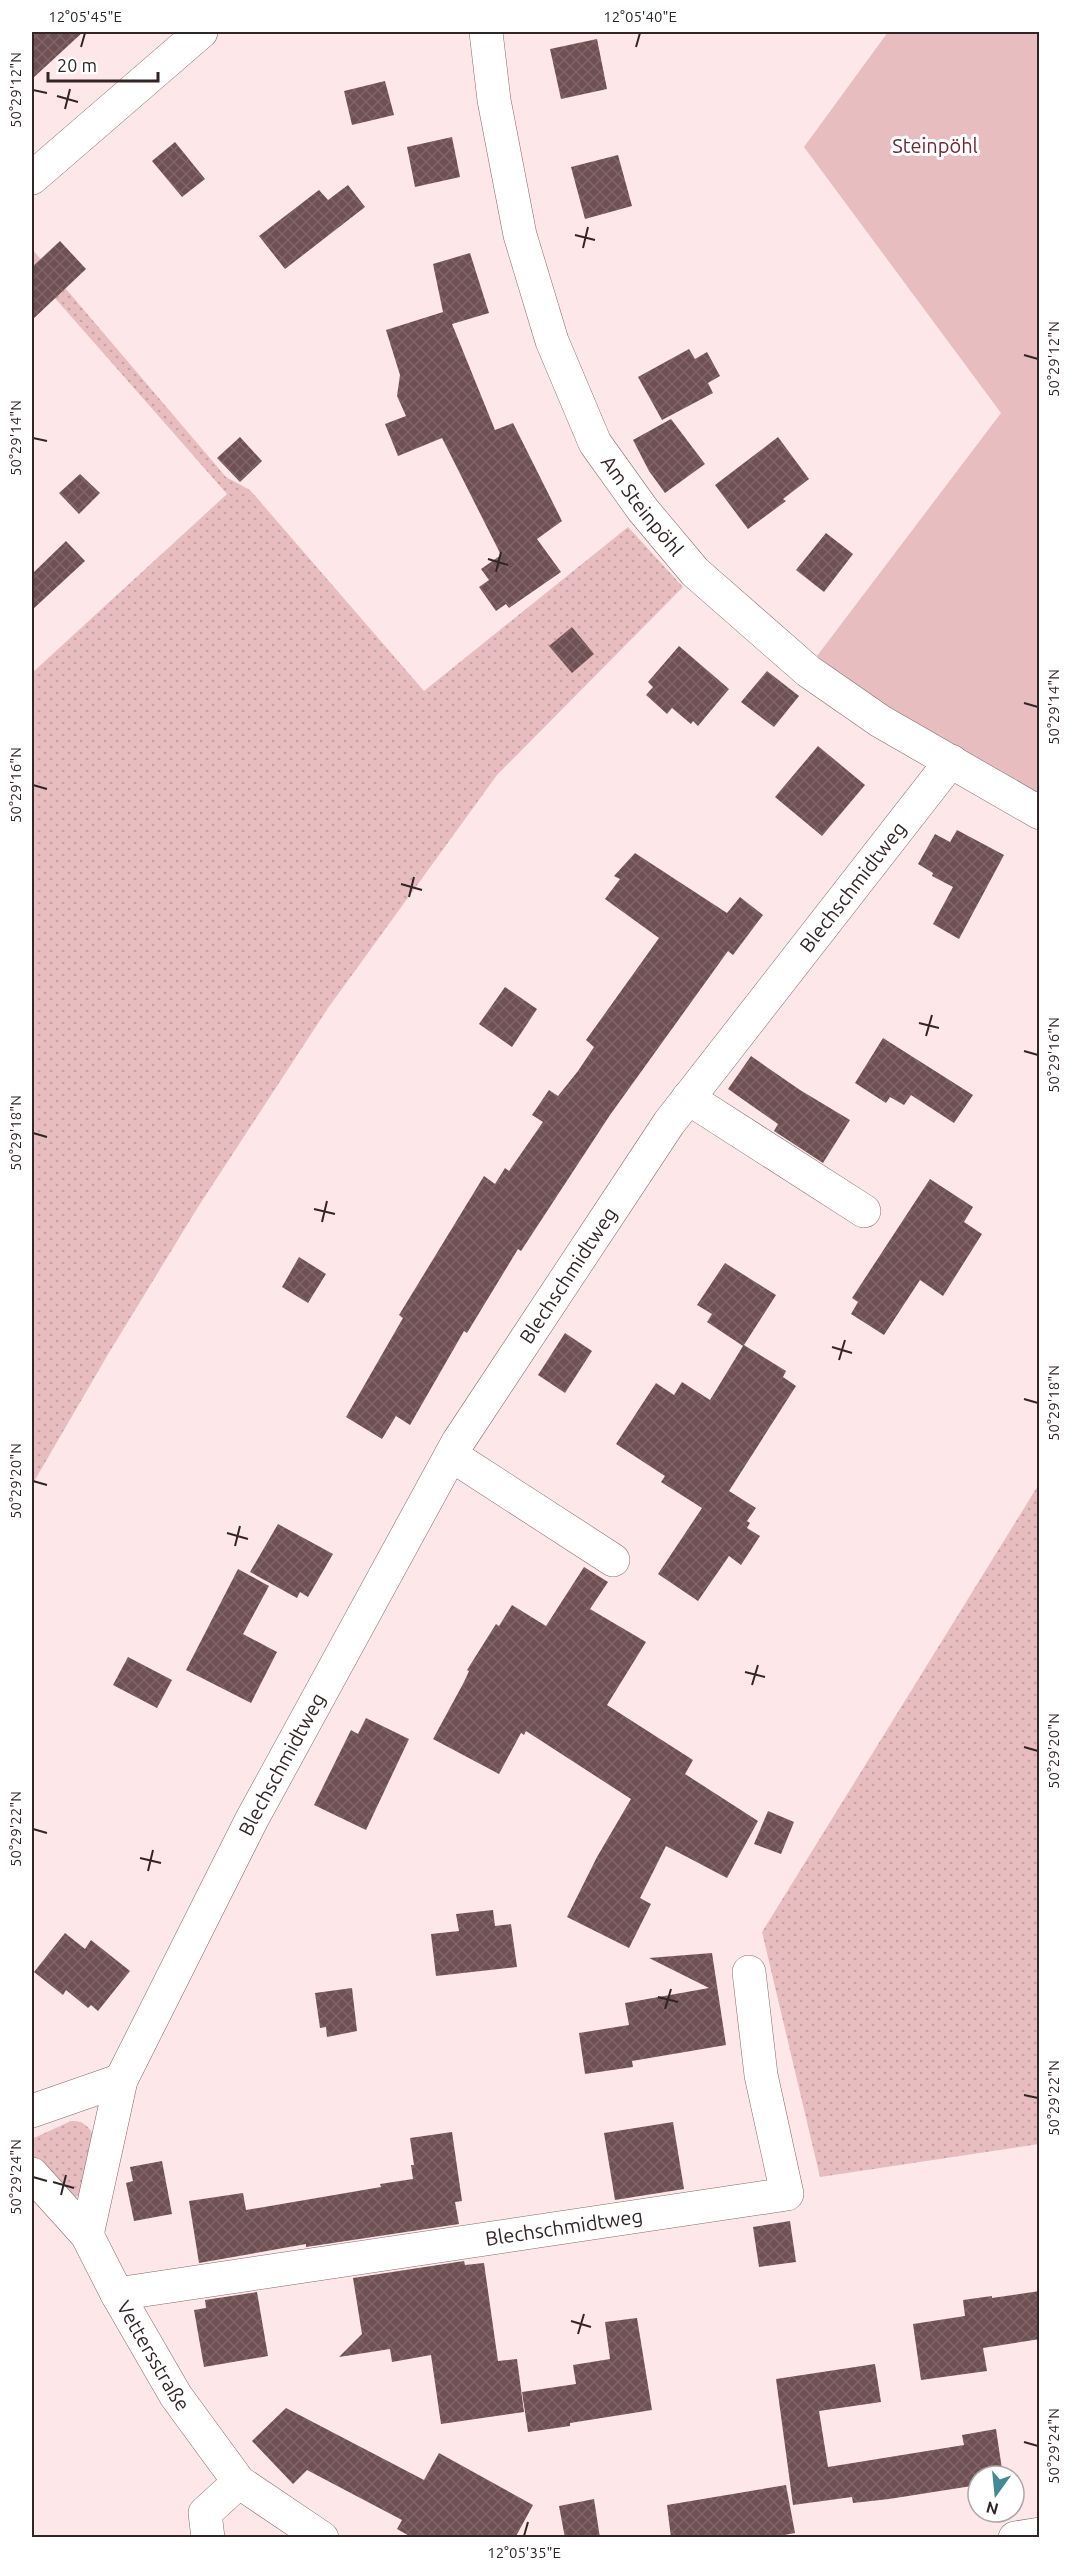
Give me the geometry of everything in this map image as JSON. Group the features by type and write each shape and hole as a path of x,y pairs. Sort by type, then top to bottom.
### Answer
{"street":[{"path":"32,178 201,32"},
{"name":"Am Steinpöhl","path":"486,32 494,100 520,235 552,341 595,443 643,510 695,572 808,671 880,721 1040,813"},
{"name":"Blechschmidtweg","path":"87,2235 122,2080 252,1819 451,1455 688,1098 951,761"},
{"path":"688,1098 864,1211"},
{"path":"451,1455 613,1560"},
{"name":"Blechschmidtweg","path":"117,2294 787,2194 761,2075 749,1972"},
{"path":"32,2110 122,2080"},
{"name":"Vettersstraße","path":"32,2174 87,2235 117,2294 176,2396 239,2482 322,2538"},
{"path":"208,2538 205,2512 239,2482"},
{"path":"1015,2538 1040,2534"}],"green space":[{"name":"Steinpöhl","path":"888,32 1039,32 1039,806 923,739 817,656 1001,413 804,147"},
{"path":"32,249 226,477 250,490 424,691 628,527 683,587 497,775 328,1008 198,1207 32,1485 32,673 227,494 32,272"},
{"path":"1039,1484 1039,2144 820,2177 762,1932"},
{"path":"71,2121 80,2122 86,2126 96,2139 84,2193 76,2197 66,2197 32,2159 32,2142 34,2138"}],"building":[{"path":"32,32 83,32 32,79"},
{"path":"597,39 607,89 561,99 550,49"},
{"path":"385,81 394,115 352,125 344,91"},
{"path":"452,137 460,177 415,187 407,147"},
{"path":"175,142 205,179 182,197 152,161"},
{"path":"618,155 632,206 585,219 571,167"},
{"path":"348,185 365,207 285,269 259,236 319,190 328,200"},
{"path":"60,241 86,269 32,320 32,267"},
{"path":"470,253 489,313 452,324 495,430 513,423 562,521 537,539 561,572 509,608 506,604 496,611 479,587 489,580 481,569 501,555 442,438 398,456 385,424 406,416 397,396 400,375 386,330 443,312 433,264"},
{"path":"689,349 695,359 707,352 720,376 708,383 713,393 662,420 638,377"},
{"path":"671,419 705,464 665,493 649,471 633,440"},
{"path":"240,437 262,461 240,482 217,458"},
{"path":"778,437 809,479 783,499 786,501 748,529 715,485"},
{"path":"80,474 100,493 79,514 59,493"},
{"path":"826,533 853,554 824,592 796,570"},
{"path":"66,541 85,561 32,610 32,574"},
{"path":"572,627 594,654 572,673 549,646"},
{"path":"679,646 729,689 698,726 693,721 691,724 672,708 667,714 646,695 653,687 648,682"},
{"path":"767,671 799,696 774,727 741,702"},
{"path":"818,746 865,785 822,836 775,797"},
{"path":"957,830 1004,855 959,939 933,924 953,887 932,876 933,873 918,864 935,834 950,842"},
{"path":"635,853 727,913 740,897 763,915 733,955 728,951 610,1115 521,1251 518,1249 467,1333 464,1331 410,1425 396,1416 382,1439 346,1417 403,1318 399,1315 484,1176 495,1184 505,1168 509,1171 543,1122 532,1115 549,1090 558,1096 578,1071 594,1047 586,1040 659,938 605,899 620,879 614,876"},
{"path":"505,987 537,1009 512,1047 479,1024"},
{"path":"883,1038 973,1095 954,1123 911,1095 904,1105 890,1097 886,1103 855,1083"},
{"path":"751,1056 800,1090 850,1120 823,1163 774,1131 778,1124 728,1089"},
{"path":"930,1179 973,1207 964,1222 982,1234 943,1296 920,1280 884,1335 851,1314 858,1302 852,1298"},
{"path":"299,1257 326,1274 308,1303 282,1287"},
{"path":"725,1263 776,1295 744,1345 786,1371 783,1377 796,1386 729,1491 756,1508 747,1521 750,1523 747,1528 760,1536 741,1565 729,1556 698,1601 658,1574 702,1508 661,1482 665,1476 616,1444 656,1383 674,1395 682,1382 710,1400 743,1346 707,1322 712,1314 697,1305"},
{"path":"565,1333 592,1351 565,1393 538,1375"},
{"path":"278,1524 333,1554 308,1597 300,1592 297,1598 250,1572"},
{"path":"584,1567 608,1582 590,1609 646,1642 607,1705 693,1760 685,1774 758,1821 727,1878 666,1846 640,1898 651,1904 629,1948 567,1917 597,1857 631,1799 526,1731 524,1735 521,1733 499,1774 433,1739 464,1682 469,1671 467,1670 496,1624 499,1626 512,1605 546,1626"},
{"path":"238,1569 269,1586 243,1634 277,1652 251,1703 186,1670"},
{"path":"128,1657 172,1680 157,1708 113,1685"},
{"path":"366,1718 409,1739 366,1830 314,1805 351,1730 358,1734"},
{"path":"768,1811 794,1822 781,1854 754,1844"},
{"path":"493,1910 495,1926 511,1924 517,1967 436,1976 431,1934 459,1931 456,1914"},
{"path":"65,1933 85,1949 91,1940 130,1971 98,2011 91,2005 88,2008 66,1990 63,1995 34,1972"},
{"path":"712,1953 726,2045 632,2061 633,2067 585,2074 579,2033 629,2025 625,2003 709,1988 649,1958"},
{"path":"352,1988 357,2031 327,2037 326,2027 320,2028 315,1993"},
{"path":"673,2122 684,2189 615,2200 604,2133"},
{"path":"452,2132 462,2201 455,2202 459,2224 306,2247 306,2244 199,2263 189,2201 243,2193 246,2210 381,2187 380,2184 413,2179 411,2165 414,2165 410,2138"},
{"path":"162,2161 172,2214 134,2221 126,2183 133,2181 130,2167"},
{"path":"790,2221 796,2262 759,2267 753,2227"},
{"path":"464,2261 465,2265 484,2263 498,2361 517,2359 524,2412 441,2424 431,2355 392,2362 390,2349 339,2357 362,2334 353,2278"},
{"path":"1040,2291 1040,2339 983,2348 987,2371 921,2380 913,2324 965,2316 963,2300"},
{"path":"257,2292 268,2356 204,2367 194,2310 206,2308 205,2300"},
{"path":"637,2318 652,2410 528,2432 522,2392 576,2384 573,2365 610,2359 605,2322"},
{"path":"875,2364 881,2402 819,2411 828,2467 964,2445 962,2435 996,2429 1001,2464 966,2464 966,2487 853,2503 852,2497 793,2505 776,2379"},
{"path":"286,2408 424,2480 439,2453 533,2505 515,2538 413,2538 397,2529 402,2520 307,2470 293,2484 252,2441"},
{"path":"786,2485 795,2533 768,2538 671,2538 667,2505"},
{"path":"594,2499 600,2538 565,2538 559,2506"}]}
